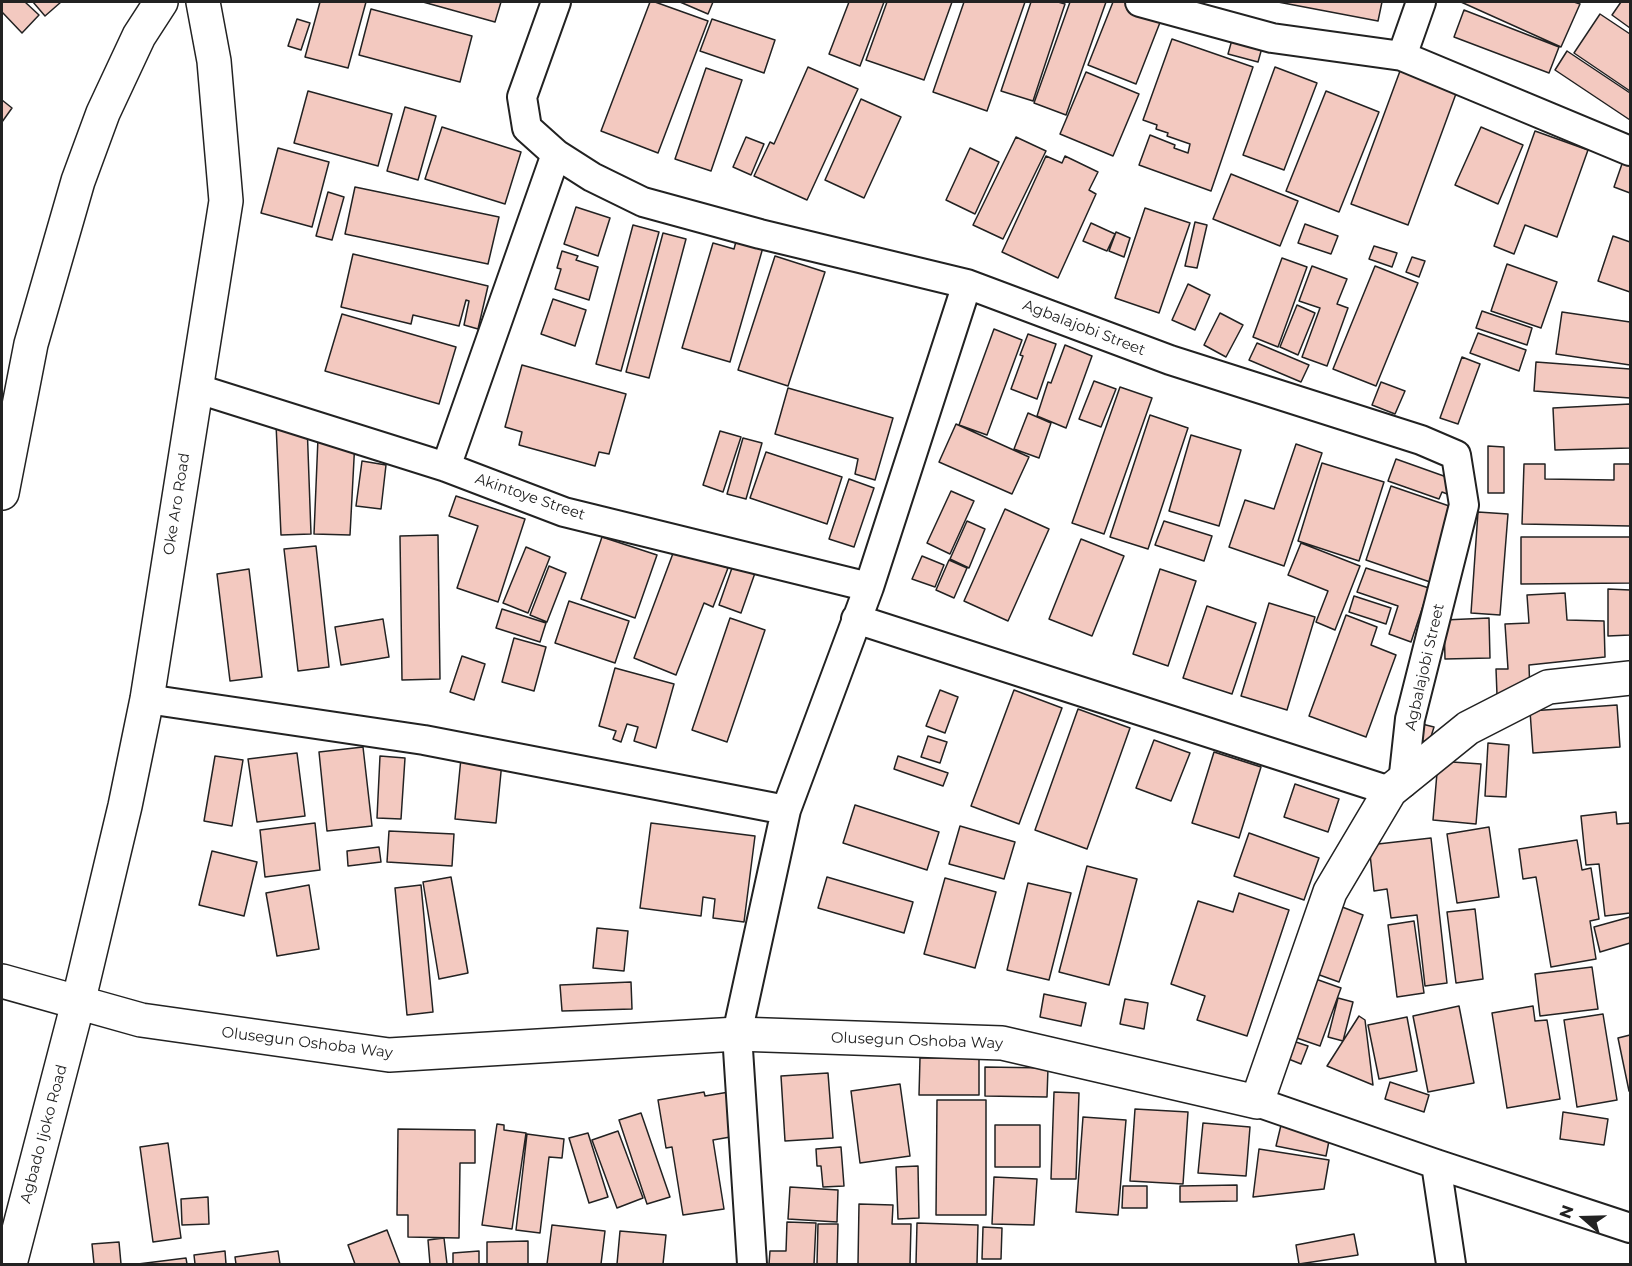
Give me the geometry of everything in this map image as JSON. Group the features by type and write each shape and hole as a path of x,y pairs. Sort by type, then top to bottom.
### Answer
{"main road":[{"path":"2,493 31,344 78,181 103,113 139,36 161,2"},
{"name":"Oke Aro Road","path":"78,1003 125,806 147,699 226,201 214,61 203,2"},
{"path":"1257,1102 1330,892 1396,787 1468,728 1548,687 1630,678"},
{"name":"Olusegun Oshoba Way","path":"2,981 141,1020 389,1055 737,1034 1002,1043 1257,1102"},
{"name":"Agbado Ijoko Road","path":"10,1264 78,1003"}],"street":[{"name":"Agbalajobi Street","path":"556,2 522,97 527,128 556,154 592,177 643,202 760,234 967,284 1170,360 1421,440 1456,455 1464,505 1410,719 1396,787"},
{"path":"1140,2 1272,38 1402,56 1630,151"},
{"path":"1402,56 1421,2"},
{"path":"446,466 556,154"},
{"path":"752,1264 737,1034 786,810 869,586 967,284"},
{"name":"Akintoye Street","path":"195,388 446,466 564,512 869,586"},
{"path":"856,619 1396,787"},
{"path":"147,699 424,740 786,810"},
{"path":"1257,1102 1630,1228"},
{"path":"1436,1164 1451,1264"}],"building":[{"path":"2,2 25,2 39,15 22,33 2,12"},
{"path":"33,2 61,2 45,16"},
{"path":"320,2 366,2 348,68 305,57"},
{"path":"423,2 501,2 495,22"},
{"path":"650,2 708,21 658,153 601,131"},
{"path":"680,2 713,2 708,14"},
{"path":"849,2 884,2 860,66 829,54"},
{"path":"887,2 952,2 924,80 866,60"},
{"path":"964,2 1025,2 987,111 933,92"},
{"path":"1031,2 1065,4 1033,101 1001,91"},
{"path":"1070,2 1106,2 1066,115 1034,103"},
{"path":"1113,2 1168,2 1136,84 1088,65"},
{"path":"1278,2 1382,2 1378,21"},
{"path":"1461,2 1574,2 1580,4 1561,47"},
{"path":"1621,2 1630,2 1630,28 1612,15"},
{"path":"371,9 472,36 460,82 359,55"},
{"path":"1464,10 1559,47 1549,73 1454,37"},
{"path":"1600,14 1630,34 1630,91 1574,53"},
{"path":"297,19 310,23 301,50 288,46"},
{"path":"712,19 775,40 764,73 700,51"},
{"path":"1237,22 1267,30 1258,62 1228,54"},
{"path":"1172,39 1253,67 1211,191 1139,165 1150,135 1188,153 1190,144 1167,136 1168,133 1156,129 1157,125 1143,120"},
{"path":"1567,51 1630,93 1630,120 1555,70"},
{"path":"808,67 858,89 807,200 754,176 770,142 774,144"},
{"path":"1275,67 1317,83 1284,170 1243,155"},
{"path":"706,68 742,80 711,171 675,159"},
{"path":"1400,71 1457,91 1408,225 1351,204"},
{"path":"1086,72 1139,94 1113,156 1060,134"},
{"path":"308,91 392,114 378,166 294,143"},
{"path":"1326,91 1379,112 1339,212 1286,191"},
{"path":"861,99 901,117 864,198 825,180"},
{"path":"2,100 12,108 2,122"},
{"path":"405,107 436,116 418,180 387,171"},
{"path":"442,127 521,152 505,204 425,179"},
{"path":"1481,127 1523,145 1498,204 1455,185"},
{"path":"1535,131 1588,150 1557,237 1525,225 1514,254 1494,246"},
{"path":"746,137 764,144 751,175 733,167"},
{"path":"1016,137 1046,151 1003,239 973,225"},
{"path":"278,148 329,162 312,227 261,213"},
{"path":"970,148 999,162 975,214 946,200"},
{"path":"1046,156 1062,163 1065,156 1098,172 1089,190 1096,194 1058,278 1002,252"},
{"path":"1623,161 1630,164 1630,193 1614,187"},
{"path":"1231,174 1298,201 1280,246 1213,219"},
{"path":"355,187 499,217 488,264 345,234"},
{"path":"328,192 344,197 332,240 316,236"},
{"path":"576,207 610,218 598,256 564,244"},
{"path":"1145,208 1190,223 1159,313 1115,298"},
{"path":"1195,222 1207,225 1197,268 1185,266"},
{"path":"1091,223 1115,234 1107,251 1083,241"},
{"path":"1305,224 1338,236 1331,254 1298,243"},
{"path":"633,225 659,232 621,371 596,364"},
{"path":"739,230 766,237 730,362 682,348 713,243 734,249"},
{"path":"1116,232 1130,238 1124,257 1109,251"},
{"path":"663,233 686,239 649,378 626,372"},
{"path":"1613,236 1630,242 1630,292 1598,281"},
{"path":"1374,246 1397,253 1392,267 1369,259"},
{"path":"562,251 578,256 576,260 598,267 589,300 555,289 561,269 557,268"},
{"path":"353,254 488,286 478,329 464,325 469,301 466,300 459,326 413,315 411,324 341,307"},
{"path":"775,256 825,272 788,386 738,370"},
{"path":"1412,257 1425,261 1419,277 1406,272"},
{"path":"1282,258 1307,267 1278,347 1253,337"},
{"path":"1507,264 1557,282 1541,328 1491,311"},
{"path":"1312,266 1347,279 1337,304 1348,308 1327,366 1302,357 1320,308 1299,301"},
{"path":"1375,266 1418,283 1376,386 1333,369"},
{"path":"1188,284 1210,295 1195,330 1172,320"},
{"path":"553,299 586,310 575,346 541,334"},
{"path":"1297,305 1315,313 1298,355 1280,347"},
{"path":"1482,311 1532,328 1527,345 1476,328"},
{"path":"1562,312 1630,322 1630,365 1556,354"},
{"path":"1220,313 1243,325 1226,357 1204,345"},
{"path":"342,314 456,347 439,404 325,371"},
{"path":"994,329 1022,340 987,435 959,425"},
{"path":"1478,333 1526,350 1519,371 1470,353"},
{"path":"1028,334 1056,344 1037,399 1011,389"},
{"path":"1257,343 1309,365 1301,382 1249,360"},
{"path":"1065,345 1092,356 1066,428 1037,416 1048,382 1051,383"},
{"path":"1462,357 1480,364 1458,424 1440,418"},
{"path":"1536,362 1630,369 1630,398 1534,391"},
{"path":"522,365 626,394 609,454 599,452 595,466 519,445 522,432 505,427"},
{"path":"1094,381 1116,389 1101,427 1079,419"},
{"path":"1381,382 1405,391 1395,414 1372,405"},
{"path":"1120,387 1152,398 1104,534 1072,523"},
{"path":"788,388 893,418 875,480 855,474 858,459 775,434"},
{"path":"1630,404 1630,448 1555,450 1553,408"},
{"path":"1028,413 1051,423 1039,458 1014,449"},
{"path":"1150,415 1188,428 1148,549 1110,537"},
{"path":"307,423 311,534 281,535 276,424"},
{"path":"956,424 1029,457 1012,494 939,462"},
{"path":"720,431 741,437 723,492 703,485"},
{"path":"1191,435 1241,450 1219,526 1169,511"},
{"path":"318,438 355,440 350,535 314,534"},
{"path":"743,438 762,443 746,499 727,494"},
{"path":"1296,444 1322,453 1284,566 1229,547 1245,500 1274,509"},
{"path":"1488,446 1504,447 1504,493 1488,493"},
{"path":"766,452 842,477 827,524 750,498"},
{"path":"1396,459 1455,480 1450,495 1442,492 1439,499 1388,481"},
{"path":"362,461 386,465 381,509 356,506"},
{"path":"1322,463 1384,482 1359,561 1298,541"},
{"path":"1524,464 1545,464 1545,479 1614,480 1614,464 1630,464 1630,526 1522,524"},
{"path":"849,479 874,488 854,547 829,539"},
{"path":"1391,486 1455,508 1430,582 1366,560"},
{"path":"951,491 974,501 950,554 927,543"},
{"path":"456,496 525,519 498,602 457,588 478,526 449,516"},
{"path":"1005,509 1049,529 1008,621 964,601"},
{"path":"1478,512 1508,514 1500,615 1471,613"},
{"path":"967,521 985,529 969,568 950,559"},
{"path":"1164,521 1212,536 1204,561 1155,545"},
{"path":"438,535 440,679 402,680 400,536"},
{"path":"602,537 657,555 635,618 581,599"},
{"path":"1521,537 1630,537 1630,583 1521,584"},
{"path":"1081,539 1124,556 1092,636 1049,619"},
{"path":"1301,543 1360,566 1335,630 1316,622 1328,591 1288,575"},
{"path":"740,545 762,553 741,613 719,605"},
{"path":"316,546 329,667 298,671 284,549"},
{"path":"526,547 550,557 528,613 503,603"},
{"path":"675,548 728,568 713,607 704,603 676,675 634,658"},
{"path":"922,556 944,565 935,587 912,579"},
{"path":"949,560 967,568 954,598 936,590"},
{"path":"549,566 566,573 547,622 530,615"},
{"path":"1366,568 1429,588 1411,642 1389,634 1398,606 1357,592"},
{"path":"249,569 262,677 230,681 217,574"},
{"path":"1160,569 1196,581 1168,666 1133,654"},
{"path":"1608,589 1630,590 1630,635 1608,636"},
{"path":"1565,593 1567,620 1604,621 1605,657 1529,665 1530,693 1497,695 1496,669 1508,669 1505,624 1529,623 1527,595"},
{"path":"1354,596 1391,608 1386,624 1349,612"},
{"path":"569,601 629,621 615,663 555,643"},
{"path":"1269,603 1315,617 1287,710 1241,696"},
{"path":"1207,606 1256,623 1232,694 1183,678"},
{"path":"502,609 546,623 540,642 496,628"},
{"path":"1346,615 1377,627 1371,645 1396,655 1366,737 1309,716"},
{"path":"730,618 765,630 727,742 692,730"},
{"path":"1489,618 1490,658 1445,659 1444,620"},
{"path":"383,619 389,657 341,665 335,627"},
{"path":"514,638 546,647 534,691 502,682"},
{"path":"462,656 485,664 474,700 450,692"},
{"path":"615,668 674,684 656,748 634,741 638,727 627,724 621,742 613,739 616,731 599,726"},
{"path":"940,690 958,697 945,733 926,726"},
{"path":"1014,690 1062,708 1019,824 971,806"},
{"path":"1617,705 1620,747 1533,753 1530,711"},
{"path":"1078,709 1130,728 1087,849 1035,830"},
{"path":"1418,723 1434,727 1429,743 1413,738"},
{"path":"928,736 947,742 940,763 921,757"},
{"path":"1154,740 1190,753 1171,801 1136,788"},
{"path":"1488,743 1509,745 1506,797 1485,796"},
{"path":"363,747 372,826 327,831 319,752"},
{"path":"1214,752 1261,767 1239,838 1192,823"},
{"path":"297,753 305,816 257,822 248,759"},
{"path":"215,756 243,760 232,826 204,821"},
{"path":"380,756 405,758 401,819 377,818"},
{"path":"898,756 948,773 943,786 894,769"},
{"path":"461,758 502,762 496,823 455,819"},
{"path":"1438,761 1481,764 1476,824 1433,820"},
{"path":"1295,784 1339,799 1328,832 1284,817"},
{"path":"855,805 939,832 927,870 843,843"},
{"path":"1616,812 1617,824 1630,823 1630,913 1605,916 1599,864 1586,865 1581,816"},
{"path":"315,823 320,870 265,877 260,830"},
{"path":"651,823 755,836 744,922 713,918 715,899 703,897 701,916 640,908"},
{"path":"960,826 1015,842 1004,879 949,864"},
{"path":"1489,827 1499,897 1457,903 1447,834"},
{"path":"389,831 454,834 452,866 387,862"},
{"path":"1249,833 1319,858 1304,900 1234,876"},
{"path":"1431,838 1447,983 1425,986 1417,915 1391,918 1387,889 1374,891 1369,845"},
{"path":"1577,840 1582,870 1591,868 1599,919 1590,921 1596,959 1551,967 1536,877 1523,879 1519,849"},
{"path":"379,847 381,862 348,866 347,851"},
{"path":"212,851 257,862 244,916 199,905"},
{"path":"1087,866 1137,879 1109,985 1059,972"},
{"path":"451,877 468,973 439,979 423,882"},
{"path":"827,877 913,902 904,933 818,908"},
{"path":"945,878 996,892 975,968 924,954"},
{"path":"1028,883 1071,893 1049,980 1007,970"},
{"path":"309,885 319,949 277,956 266,893"},
{"path":"421,885 433,1012 407,1015 395,888"},
{"path":"1239,893 1289,910 1247,1036 1197,1020 1205,996 1171,984 1198,901 1233,912"},
{"path":"1337,905 1363,915 1339,982 1314,973"},
{"path":"1475,909 1483,979 1456,983 1447,912"},
{"path":"1630,917 1630,943 1600,952 1594,927"},
{"path":"1414,921 1424,993 1397,997 1388,925"},
{"path":"597,928 628,931 624,971 593,968"},
{"path":"1592,967 1598,1009 1540,1016 1535,974"},
{"path":"1310,977 1341,988 1320,1046 1288,1035"},
{"path":"631,982 632,1009 562,1011 560,985"},
{"path":"1044,994 1086,1003 1081,1026 1040,1017"},
{"path":"1338,998 1353,1002 1343,1041 1328,1037"},
{"path":"1125,999 1148,1003 1144,1029 1120,1024"},
{"path":"1459,1006 1474,1083 1428,1092 1413,1016"},
{"path":"1533,1006 1535,1021 1547,1020 1560,1099 1507,1108 1492,1013"},
{"path":"1603,1014 1617,1100 1577,1107 1564,1020"},
{"path":"1359,1016 1365,1020 1373,1085 1327,1066"},
{"path":"1407,1017 1417,1071 1379,1079 1368,1025"},
{"path":"1630,1035 1630,1091 1629,1091 1618,1038"},
{"path":"1287,1039 1308,1046 1301,1064 1281,1056"},
{"path":"920,1058 979,1058 979,1095 919,1095"},
{"path":"985,1067 1048,1068 1047,1097 985,1096"},
{"path":"828,1073 833,1138 785,1141 781,1076"},
{"path":"1390,1082 1429,1095 1424,1112 1385,1099"},
{"path":"900,1084 910,1156 860,1163 851,1091"},
{"path":"704,1092 705,1096 729,1092 736,1136 713,1140 724,1209 683,1215 672,1147 666,1148 658,1100"},
{"path":"1054,1092 1079,1093 1076,1179 1051,1179"},
{"path":"937,1100 986,1100 986,1215 936,1215"},
{"path":"1135,1109 1188,1112 1183,1184 1130,1181"},
{"path":"1563,1112 1608,1119 1604,1145 1560,1139"},
{"path":"641,1113 670,1197 647,1204 619,1120"},
{"path":"1083,1117 1126,1120 1118,1215 1076,1212"},
{"path":"1282,1121 1331,1131 1326,1156 1276,1146"},
{"path":"1203,1123 1250,1127 1246,1176 1198,1173"},
{"path":"497,1124 504,1125 504,1130 526,1133 512,1229 482,1225"},
{"path":"995,1125 1040,1125 1040,1167 995,1167"},
{"path":"398,1129 475,1130 475,1163 460,1163 459,1238 408,1237 408,1215 397,1215"},
{"path":"618,1131 643,1198 617,1208 592,1140"},
{"path":"588,1133 608,1197 589,1203 569,1138"},
{"path":"527,1134 564,1139 562,1158 549,1157 540,1233 516,1230"},
{"path":"168,1143 181,1238 153,1242 140,1147"},
{"path":"841,1147 844,1186 823,1187 821,1166 817,1166 816,1149"},
{"path":"1259,1149 1329,1160 1324,1189 1253,1197"},
{"path":"918,1166 919,1218 898,1219 896,1167"},
{"path":"994,1177 1037,1179 1034,1225 992,1224"},
{"path":"1237,1185 1237,1201 1180,1202 1180,1186"},
{"path":"1123,1186 1147,1186 1147,1208 1122,1208"},
{"path":"790,1187 838,1190 837,1222 788,1219"},
{"path":"208,1197 209,1224 182,1225 181,1199"},
{"path":"859,1204 893,1205 892,1224 911,1224 910,1264 858,1264"},
{"path":"787,1222 816,1223 814,1264 769,1264 770,1251 786,1251"},
{"path":"917,1223 978,1225 977,1264 916,1264"},
{"path":"818,1224 838,1224 837,1264 817,1264"},
{"path":"552,1225 605,1231 601,1264 547,1264"},
{"path":"983,1227 1002,1228 1001,1259 982,1259"},
{"path":"387,1230 400,1264 355,1264 348,1245"},
{"path":"620,1231 666,1235 663,1264 617,1264"},
{"path":"1354,1234 1358,1255 1299,1264 1296,1245"},
{"path":"444,1238 447,1264 430,1264 428,1240"},
{"path":"528,1241 528,1264 487,1264 487,1242"},
{"path":"119,1242 121,1264 94,1264 92,1244"},
{"path":"225,1251 226,1264 195,1264 194,1255"},
{"path":"278,1251 280,1264 236,1264 235,1257"},
{"path":"479,1251 479,1264 453,1264 453,1253"},
{"path":"186,1258 187,1264 138,1264"}]}
